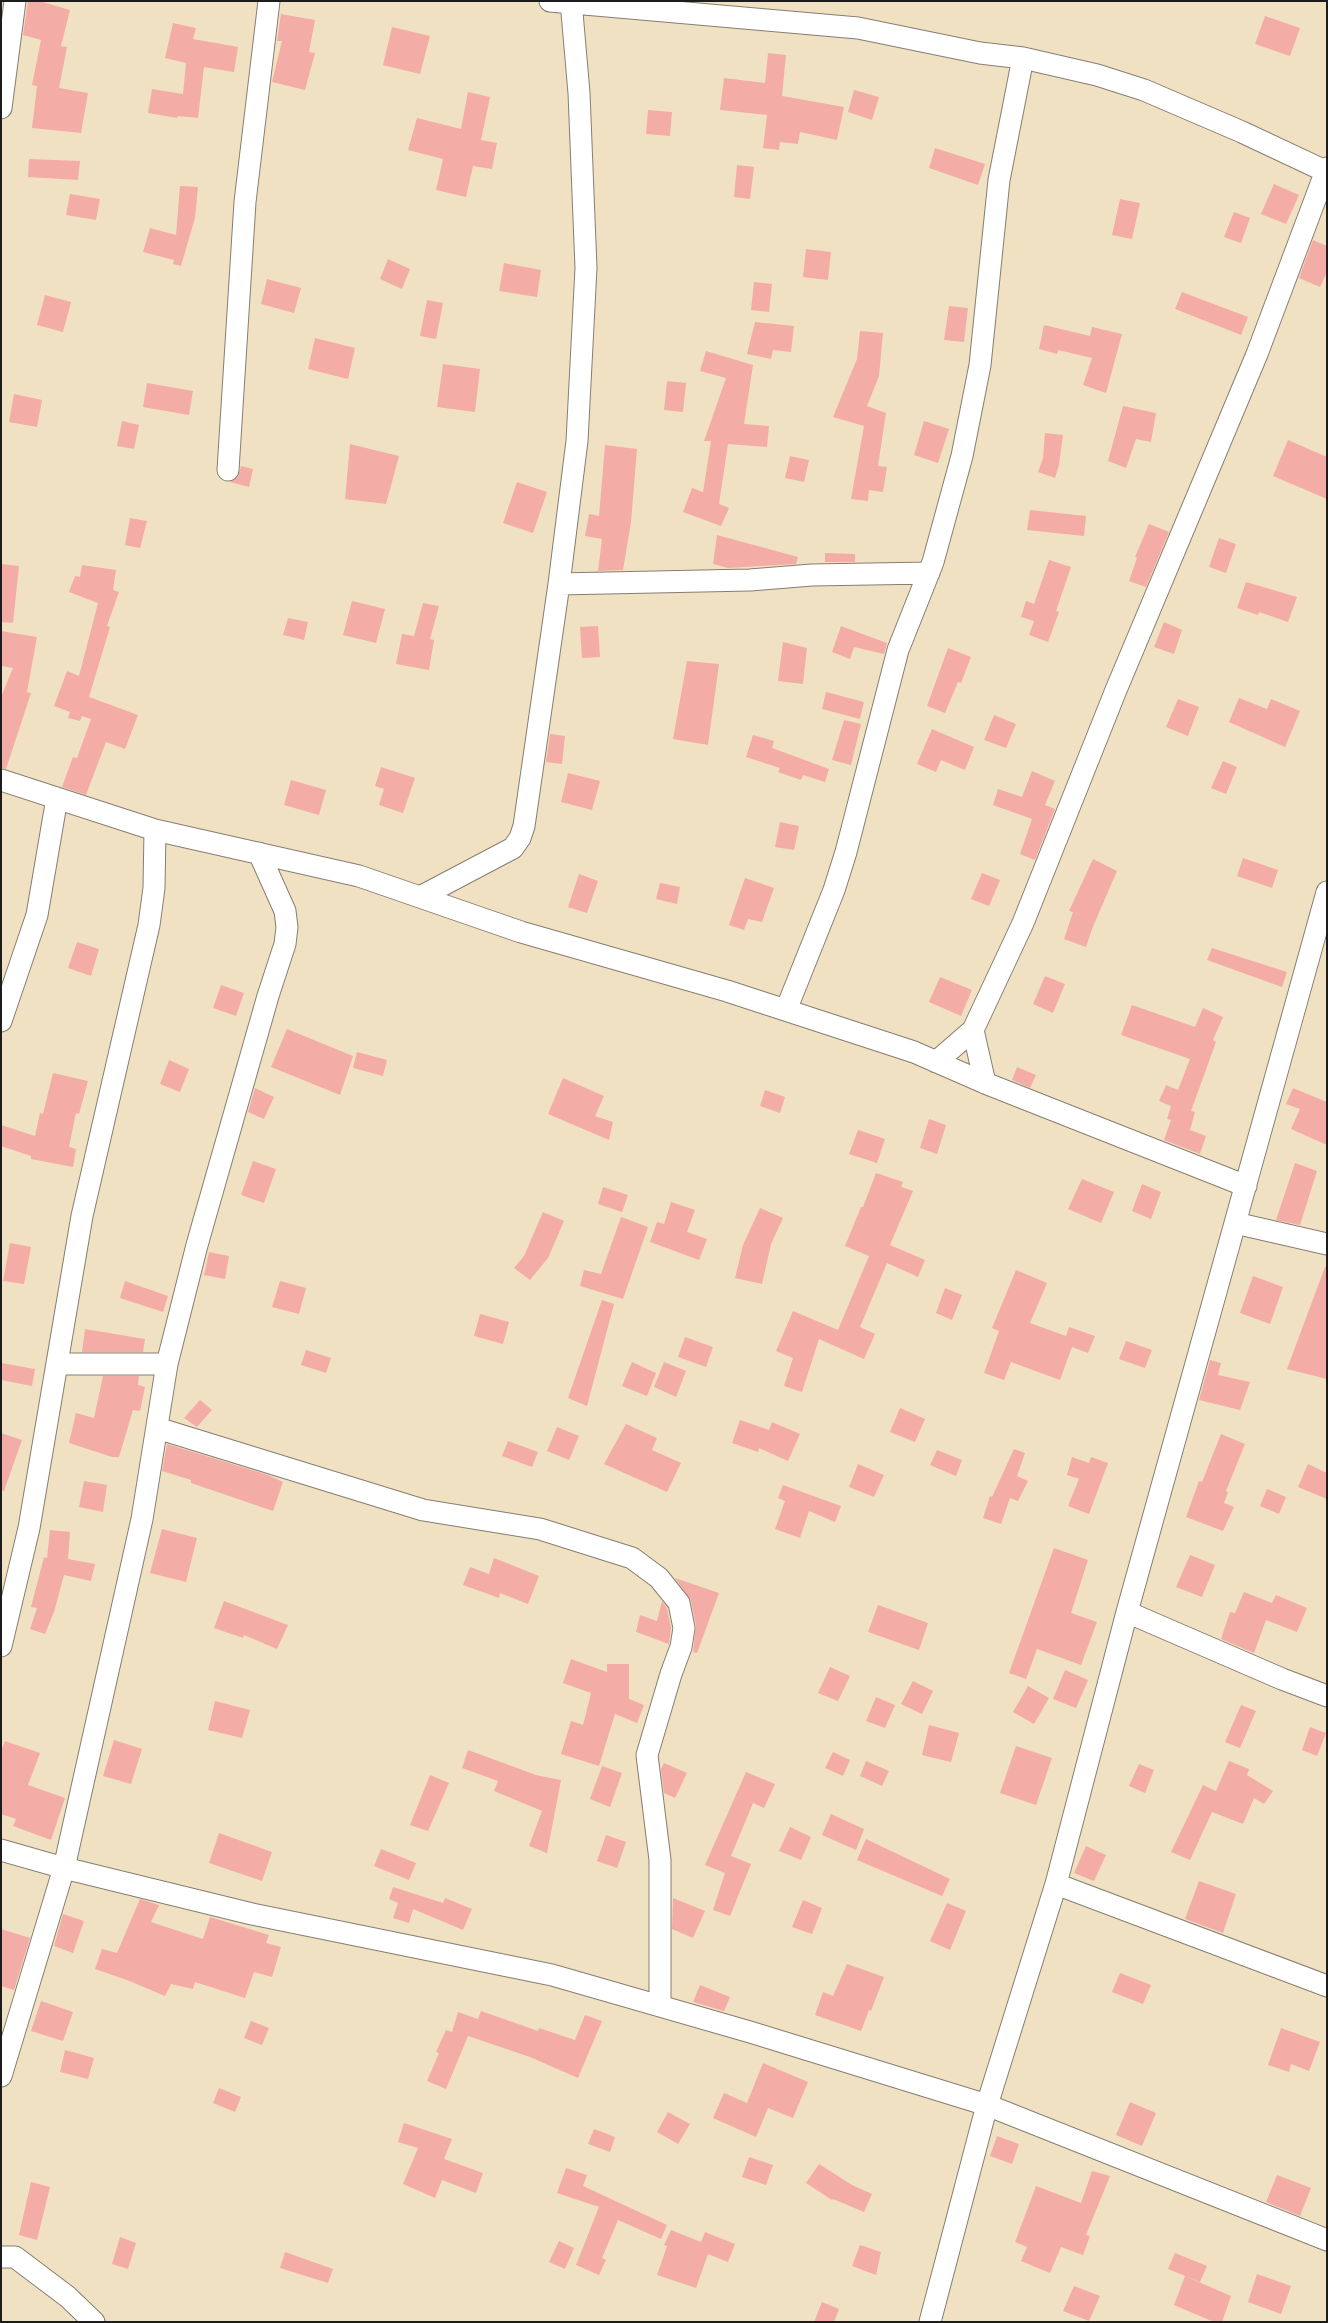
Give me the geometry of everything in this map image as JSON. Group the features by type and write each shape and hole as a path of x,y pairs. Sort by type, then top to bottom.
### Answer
{"street":[{"path":"1,108 14,1"},
{"path":"228,470 245,202 269,1"},
{"path":"420,897 513,848 520,838 536,752 577,441 586,268 578,93 564,2 858,28 980,53 1023,58 1097,75 1144,90 1326,171 1257,354 1116,690 1023,923 973,1030 936,1062"},
{"path":"786,1010 834,890 846,852 898,650 929,573 962,456 976,392 999,180 1023,58"},
{"path":"559,584 750,580 812,575 929,573"},
{"path":"1,780 156,830 359,876 521,932 727,991 786,1010 914,1052 985,1083 1246,1186"},
{"path":"1,1022 37,915 57,798"},
{"path":"1,1646 29,1528 82,1216 149,924 154,888 156,830"},
{"path":"1,2076 64,1868 142,1519 167,1364 197,1245 268,996 285,944 287,927 285,911 259,853"},
{"path":"930,2322 987,2105 1056,1884 1127,1612 1327,892"},
{"path":"973,1030 985,1083"},
{"path":"1235,1224 1327,1244"},
{"path":"58,1364 167,1364"},
{"path":"157,1428 423,1510 540,1529 632,1558 659,1578 679,1603 684,1628 681,1647 647,1755 660,1860 660,2006"},
{"path":"1127,1612 1282,1679 1327,1696"},
{"path":"1,1850 64,1868 252,1914 552,1975 660,2006 987,2105 1327,2240"},
{"path":"1056,1884 1327,1986"},
{"path":"1,2257 15,2257 68,2297 94,2322"}],"building":[{"path":"28,1 39,1 70,10 61,46 67,47 59,88 88,93 81,133 32,128 37,86 32,85 41,40 23,35"},
{"path":"281,14 315,20 309,52 315,53 305,90 272,82 282,41 277,41"},
{"path":"1265,16 1300,28 1290,56 1255,44"},
{"path":"173,23 196,28 193,39 238,47 234,72 204,67 198,118 178,116 177,118 148,113 152,89 183,94 186,63 165,58"},
{"path":"392,27 430,36 420,74 383,65"},
{"path":"768,53 786,55 782,96 844,107 837,140 800,132 798,144 780,142 779,150 763,148 767,115 720,110 724,78 765,83"},
{"path":"854,90 879,97 872,120 848,112"},
{"path":"468,92 490,97 481,140 497,143 492,169 473,166 466,197 436,190 443,159 408,150 417,118 461,129"},
{"path":"648,110 672,112 670,136 646,134"},
{"path":"935,148 985,164 978,185 929,168"},
{"path":"29,159 80,161 78,180 28,177"},
{"path":"737,165 754,167 750,199 734,197"},
{"path":"1274,184 1299,195 1286,224 1261,214"},
{"path":"180,186 198,187 195,218 181,266 173,264 174,260 143,252 150,228 176,235"},
{"path":"70,194 100,199 96,220 66,215"},
{"path":"1120,199 1140,203 1132,239 1112,235"},
{"path":"1234,212 1250,218 1241,243 1224,237"},
{"path":"1313,240 1327,246 1327,272 1320,287 1299,278"},
{"path":"806,249 831,252 828,280 803,277"},
{"path":"388,259 410,269 402,289 380,279"},
{"path":"504,263 541,270 537,297 499,291"},
{"path":"267,279 301,288 294,313 261,304"},
{"path":"754,282 772,284 769,312 751,310"},
{"path":"1182,292 1248,317 1241,335 1175,309"},
{"path":"45,295 71,302 63,332 37,325"},
{"path":"427,300 443,303 436,339 420,336"},
{"path":"949,306 968,308 964,342 944,340"},
{"path":"755,322 794,326 791,352 773,350 771,359 747,354"},
{"path":"1044,325 1090,336 1092,327 1122,334 1106,393 1083,385 1092,358 1058,350 1057,354 1039,349"},
{"path":"860,331 883,333 879,376 867,406 886,413 878,466 887,467 883,492 869,490 868,501 851,499 864,426 833,417 857,359"},
{"path":"315,338 355,348 348,379 308,369"},
{"path":"706,351 753,365 744,424 769,426 767,447 728,444 719,504 729,508 721,526 683,512 692,488 703,492 711,441 704,441 726,378 700,371"},
{"path":"443,364 480,369 475,412 437,407"},
{"path":"667,381 686,383 683,412 664,410"},
{"path":"147,383 193,391 189,415 143,407"},
{"path":"14,394 42,400 37,427 9,422"},
{"path":"1123,406 1156,413 1151,442 1136,439 1126,468 1108,461"},
{"path":"122,421 139,425 134,449 117,446"},
{"path":"924,421 949,429 938,463 914,455"},
{"path":"1045,433 1063,435 1059,465 1055,478 1038,472 1043,458"},
{"path":"1288,440 1327,457 1327,499 1273,476"},
{"path":"350,444 399,456 386,504 345,499"},
{"path":"605,445 637,449 631,522 623,570 598,571 602,539 585,536 589,514 599,516"},
{"path":"790,456 809,460 804,482 785,478"},
{"path":"241,466 253,469 249,487 230,482 238,477"},
{"path":"517,482 547,492 533,533 503,523"},
{"path":"1030,510 1086,516 1084,536 1027,530"},
{"path":"130,518 147,521 140,548 125,545"},
{"path":"1149,524 1169,532 1146,587 1129,581 1137,558 1135,557"},
{"path":"717,535 798,557 796,564 728,568 713,564"},
{"path":"1219,538 1236,544 1226,573 1209,567"},
{"path":"825,553 855,554 855,562 825,562"},
{"path":"1049,560 1071,567 1056,611 1059,612 1048,642 1029,635 1034,621 1021,617 1026,601 1034,604"},
{"path":"1,564 19,566 13,623 1,622"},
{"path":"82,565 116,570 113,590 119,592 107,626 110,627 89,697 138,715 125,749 106,742 86,795 62,787 73,757 77,758 91,719 82,716 80,721 68,718 70,712 54,706 67,671 79,676 98,603 69,592 75,576 80,577"},
{"path":"1246,582 1297,597 1288,622 1259,612 1258,615 1237,608"},
{"path":"352,601 385,609 376,643 343,635"},
{"path":"423,603 439,606 430,639 434,640 429,670 396,664 402,634 414,636"},
{"path":"288,618 308,622 304,640 283,635"},
{"path":"1164,622 1182,630 1174,654 1154,647"},
{"path":"598,626 600,657 582,658 580,627"},
{"path":"841,626 887,643 884,654 854,647 850,659 832,652"},
{"path":"1,631 37,637 27,692 31,693 6,769 1,768 1,697 13,668 1,666"},
{"path":"783,642 807,648 803,684 778,681"},
{"path":"948,648 971,657 961,683 958,682 945,713 927,706"},
{"path":"687,661 719,664 708,745 673,739"},
{"path":"826,692 864,702 860,719 822,709"},
{"path":"1239,698 1267,709 1271,699 1300,711 1285,747 1229,722"},
{"path":"1178,699 1199,707 1188,736 1166,727"},
{"path":"994,715 1016,724 1006,748 984,740"},
{"path":"844,720 861,724 851,765 832,760"},
{"path":"932,729 974,747 965,770 941,760 936,772 917,764"},
{"path":"550,734 565,736 562,764 546,762"},
{"path":"753,735 774,741 772,748 829,769 825,782 803,775 801,780 778,772 780,768 746,757"},
{"path":"1223,761 1237,767 1226,794 1211,788"},
{"path":"381,767 415,778 403,813 379,805 384,789 375,786"},
{"path":"1032,771 1055,781 1045,805 1055,809 1035,860 1020,854 1032,819 993,805 998,789 1022,797"},
{"path":"568,773 600,781 592,810 561,802"},
{"path":"291,780 326,790 319,815 284,805"},
{"path":"780,822 799,826 794,850 775,847"},
{"path":"1243,858 1278,870 1272,888 1237,876"},
{"path":"1093,859 1117,871 1086,947 1064,939 1073,912 1069,911"},
{"path":"982,873 1000,880 989,906 971,899"},
{"path":"579,874 598,881 587,913 568,907"},
{"path":"745,878 774,888 762,922 748,919 744,930 729,925"},
{"path":"660,883 680,887 677,904 656,899"},
{"path":"77,942 99,949 91,976 68,968"},
{"path":"1212,948 1287,972 1282,987 1207,960"},
{"path":"1045,976 1065,984 1053,1013 1033,1004"},
{"path":"940,977 972,990 961,1016 929,1002"},
{"path":"221,985 244,993 236,1016 213,1008"},
{"path":"1132,1005 1195,1027 1203,1008 1223,1017 1213,1040 1216,1042 1191,1111 1195,1112 1190,1130 1206,1136 1200,1154 1164,1140 1171,1120 1167,1119 1171,1106 1159,1101 1166,1085 1178,1090 1190,1059 1121,1035"},
{"path":"287,1029 353,1056 340,1095 271,1067"},
{"path":"357,1052 387,1060 383,1076 353,1068"},
{"path":"169,1060 189,1069 180,1092 160,1084"},
{"path":"1017,1067 1036,1075 1030,1088 1012,1080"},
{"path":"53,1073 88,1081 79,1114 76,1113 69,1147 76,1149 73,1167 31,1159 31,1156 1,1146 1,1125 35,1136 40,1113 43,1114"},
{"path":"563,1078 604,1096 595,1116 613,1122 609,1140 548,1114"},
{"path":"255,1088 274,1097 264,1119 248,1112"},
{"path":"1293,1088 1327,1102 1327,1145 1291,1129 1300,1109 1286,1104"},
{"path":"765,1090 785,1097 780,1113 760,1106"},
{"path":"929,1119 946,1125 937,1154 920,1148"},
{"path":"858,1130 885,1139 877,1163 849,1154"},
{"path":"253,1161 276,1169 264,1203 241,1195"},
{"path":"1295,1163 1317,1171 1300,1225 1276,1220"},
{"path":"876,1173 903,1182 901,1187 913,1191 890,1245 925,1260 918,1277 887,1263 860,1327 875,1334 864,1359 819,1339 802,1392 784,1386 793,1358 776,1351 793,1311 838,1330 869,1256 845,1246"},
{"path":"1082,1179 1114,1192 1101,1223 1068,1209"},
{"path":"1142,1184 1161,1192 1151,1219 1132,1211"},
{"path":"603,1187 628,1195 622,1212 598,1204"},
{"path":"671,1202 695,1210 687,1232 707,1239 699,1260 650,1242 657,1222 664,1224"},
{"path":"760,1208 783,1218 771,1244 762,1284 735,1278 743,1245"},
{"path":"543,1212 564,1221 548,1258 530,1280 514,1268 524,1256"},
{"path":"621,1217 648,1227 623,1299 580,1286 584,1270 601,1274"},
{"path":"10,1243 31,1247 24,1284 3,1281"},
{"path":"209,1252 229,1256 225,1279 204,1275"},
{"path":"1325,1267 1327,1267 1327,1379 1287,1369"},
{"path":"1016,1270 1047,1283 1030,1323 1066,1336 1069,1327 1095,1336 1088,1353 1072,1347 1060,1380 1011,1362 1004,1380 984,1373 999,1331 992,1328"},
{"path":"1253,1276 1283,1287 1270,1324 1240,1313"},
{"path":"125,1281 168,1296 163,1312 120,1298"},
{"path":"280,1281 306,1288 299,1314 272,1307"},
{"path":"945,1288 962,1295 952,1320 936,1313"},
{"path":"602,1300 614,1304 587,1406 568,1398"},
{"path":"480,1314 509,1322 503,1344 474,1336"},
{"path":"85,1329 145,1339 143,1352 82,1352"},
{"path":"685,1337 713,1347 706,1367 678,1357"},
{"path":"1126,1341 1152,1350 1145,1368 1119,1359"},
{"path":"306,1350 331,1358 326,1373 301,1365"},
{"path":"1210,1360 1221,1363 1218,1375 1250,1382 1240,1410 1199,1400"},
{"path":"632,1362 656,1373 647,1396 622,1386"},
{"path":"664,1362 686,1371 676,1397 654,1387"},
{"path":"1,1363 35,1369 32,1386 1,1380"},
{"path":"103,1376 139,1376 138,1385 145,1387 140,1411 133,1410 119,1457 112,1457 69,1443 76,1413 94,1418"},
{"path":"200,1400 212,1410 197,1427 184,1418"},
{"path":"900,1408 925,1419 915,1442 890,1432"},
{"path":"740,1420 769,1430 772,1422 800,1434 788,1461 759,1448 758,1452 732,1443"},
{"path":"626,1424 657,1438 652,1450 681,1463 667,1492 604,1464"},
{"path":"557,1427 579,1436 569,1460 547,1451"},
{"path":"1,1433 22,1440 4,1491 1,1490"},
{"path":"1221,1434 1245,1444 1226,1491 1228,1492 1224,1503 1234,1507 1223,1531 1186,1517 1199,1481 1202,1482"},
{"path":"508,1441 538,1452 532,1467 502,1456"},
{"path":"167,1444 268,1475 283,1482 273,1511 162,1471"},
{"path":"1014,1449 1025,1453 1017,1476 1028,1481 1018,1501 1010,1498 1001,1524 983,1518 990,1496 992,1497"},
{"path":"937,1450 962,1460 956,1476 930,1465"},
{"path":"1072,1457 1089,1463 1091,1457 1108,1463 1089,1514 1068,1506 1079,1479 1067,1475"},
{"path":"858,1464 884,1475 874,1497 849,1487"},
{"path":"1308,1464 1327,1473 1327,1499 1298,1487"},
{"path":"84,1481 107,1485 103,1512 79,1507"},
{"path":"783,1485 841,1506 835,1522 809,1511 800,1538 775,1529 785,1501 778,1498"},
{"path":"1267,1489 1286,1497 1279,1514 1260,1506"},
{"path":"162,1529 197,1538 186,1582 150,1573"},
{"path":"50,1530 70,1532 68,1559 95,1564 91,1581 64,1575 54,1612 45,1634 30,1629 37,1608 31,1607 44,1557 47,1558"},
{"path":"1054,1548 1088,1560 1071,1613 1097,1622 1081,1665 1037,1649 1026,1679 1009,1673"},
{"path":"1190,1555 1215,1565 1202,1597 1176,1587"},
{"path":"494,1558 539,1576 528,1604 500,1593 499,1598 463,1585 470,1567 489,1574"},
{"path":"675,1578 719,1593 697,1653 693,1652 696,1626 691,1601"},
{"path":"1244,1592 1272,1603 1276,1595 1307,1608 1297,1632 1266,1620 1254,1653 1221,1639 1230,1612 1235,1613"},
{"path":"224,1601 288,1625 277,1649 244,1635 243,1638 214,1628"},
{"path":"662,1601 667,1608 671,1628 669,1644 636,1632 640,1615 657,1621"},
{"path":"878,1605 928,1623 919,1650 868,1632"},
{"path":"571,1659 607,1672 607,1664 629,1664 629,1699 644,1705 637,1723 615,1714 599,1766 561,1754 571,1721 583,1725 591,1693 563,1683"},
{"path":"830,1667 850,1676 838,1701 818,1693"},
{"path":"1065,1670 1088,1680 1076,1708 1053,1699"},
{"path":"913,1681 933,1691 922,1714 901,1704"},
{"path":"1028,1686 1049,1698 1034,1724 1013,1712"},
{"path":"876,1697 895,1705 885,1728 866,1721"},
{"path":"215,1701 250,1710 242,1738 208,1730"},
{"path":"1241,1705 1256,1711 1240,1748 1225,1742"},
{"path":"929,1725 959,1733 951,1762 922,1755"},
{"path":"1310,1727 1326,1733 1317,1756 1302,1750"},
{"path":"114,1740 142,1749 131,1784 103,1776"},
{"path":"5,1741 40,1753 28,1785 65,1798 51,1840 13,1826 16,1819 1,1814 1,1751"},
{"path":"1016,1746 1052,1758 1036,1805 1000,1793"},
{"path":"468,1750 536,1775 561,1780 547,1853 529,1846 542,1811 494,1791 498,1781 462,1768"},
{"path":"833,1752 850,1760 843,1776 825,1768"},
{"path":"866,1761 889,1771 882,1786 860,1776"},
{"path":"1229,1761 1249,1769 1247,1775 1273,1791 1264,1804 1254,1798 1243,1824 1212,1812 1190,1860 1171,1852 1203,1785 1216,1791"},
{"path":"664,1763 687,1773 675,1798 664,1793 661,1769"},
{"path":"1139,1764 1154,1770 1145,1793 1129,1786"},
{"path":"602,1766 622,1773 610,1807 590,1799"},
{"path":"746,1772 775,1784 764,1808 753,1803 731,1856 751,1864 730,1916 713,1910 725,1873 705,1865"},
{"path":"430,1775 449,1783 428,1831 410,1825"},
{"path":"831,1814 864,1829 856,1850 822,1835"},
{"path":"790,1827 811,1837 801,1860 779,1851"},
{"path":"219,1833 272,1852 262,1881 209,1863"},
{"path":"606,1835 626,1842 617,1868 597,1861"},
{"path":"866,1839 950,1879 942,1896 857,1860"},
{"path":"1086,1846 1106,1855 1094,1881 1074,1873"},
{"path":"381,1849 416,1863 409,1880 374,1866"},
{"path":"1199,1881 1236,1894 1223,1933 1185,1919"},
{"path":"393,1887 443,1903 445,1898 472,1909 463,1930 413,1909 409,1923 393,1918 398,1903 389,1899"},
{"path":"673,1898 705,1911 693,1938 672,1929"},
{"path":"140,1899 159,1905 151,1922 203,1939 210,1917 269,1935 266,1943 281,1947 272,1977 254,1972 245,1998 195,1982 193,1989 171,1984 165,1996 95,1969 102,1949 117,1953"},
{"path":"803,1900 822,1908 812,1934 792,1927"},
{"path":"947,1903 966,1911 950,1950 930,1941"},
{"path":"63,1914 84,1921 73,1953 54,1946"},
{"path":"1,1929 30,1938 14,1990 1,1986"},
{"path":"847,1964 884,1977 861,2031 815,2015 823,1992 833,1996"},
{"path":"1120,1973 1151,1985 1143,2004 1112,1992"},
{"path":"700,1985 730,1997 724,2011 693,2002"},
{"path":"41,2001 73,2012 63,2041 31,2031"},
{"path":"481,2011 538,2031 539,2028 575,2040 585,2015 602,2021 578,2078 530,2057 468,2036 446,2089 427,2081 439,2053 436,2052 446,2030 452,2032 458,2012 478,2019"},
{"path":"251,2021 269,2028 262,2045 244,2038"},
{"path":"1281,2028 1320,2042 1309,2071 1291,2064 1289,2072 1268,2065"},
{"path":"65,2050 94,2058 88,2079 60,2072"},
{"path":"763,2063 808,2082 793,2118 768,2108 756,2137 713,2118 724,2093 747,2103"},
{"path":"219,2088 241,2097 235,2112 213,2103"},
{"path":"1130,2102 1156,2113 1142,2146 1116,2135"},
{"path":"668,2112 690,2124 678,2144 657,2132"},
{"path":"404,2123 452,2139 444,2159 483,2173 476,2193 442,2180 435,2198 403,2184 418,2148 398,2142"},
{"path":"594,2129 615,2137 610,2152 588,2144"},
{"path":"997,2136 1019,2144 1012,2164 990,2156"},
{"path":"749,2157 773,2165 766,2185 742,2177"},
{"path":"819,2164 852,2185 872,2194 864,2212 832,2200 806,2183"},
{"path":"566,2168 587,2175 583,2186 667,2225 661,2239 618,2220 602,2258 606,2260 599,2275 576,2265 599,2207 557,2193"},
{"path":"1092,2171 1110,2176 1086,2235 1090,2236 1083,2255 1061,2247 1050,2273 1021,2261 1027,2247 1015,2242 1036,2186 1081,2203"},
{"path":"1277,2175 1311,2188 1300,2216 1266,2202"},
{"path":"31,2182 50,2187 37,2240 19,2235"},
{"path":"671,2230 701,2242 705,2232 735,2244 728,2262 708,2254 696,2288 657,2275 667,2246 664,2245"},
{"path":"120,2237 136,2243 128,2269 112,2264"},
{"path":"559,2241 574,2248 565,2269 549,2262"},
{"path":"860,2245 881,2252 876,2275 852,2266"},
{"path":"285,2252 333,2269 328,2283 280,2268"},
{"path":"1175,2253 1207,2266 1200,2282 1168,2269"},
{"path":"1257,2274 1291,2286 1281,2314 1248,2302"},
{"path":"1185,2276 1231,2296 1222,2322 1214,2322 1174,2305"},
{"path":"1074,2286 1100,2296 1089,2321 1063,2311"},
{"path":"822,2302 839,2309 834,2322 814,2322"}]}
